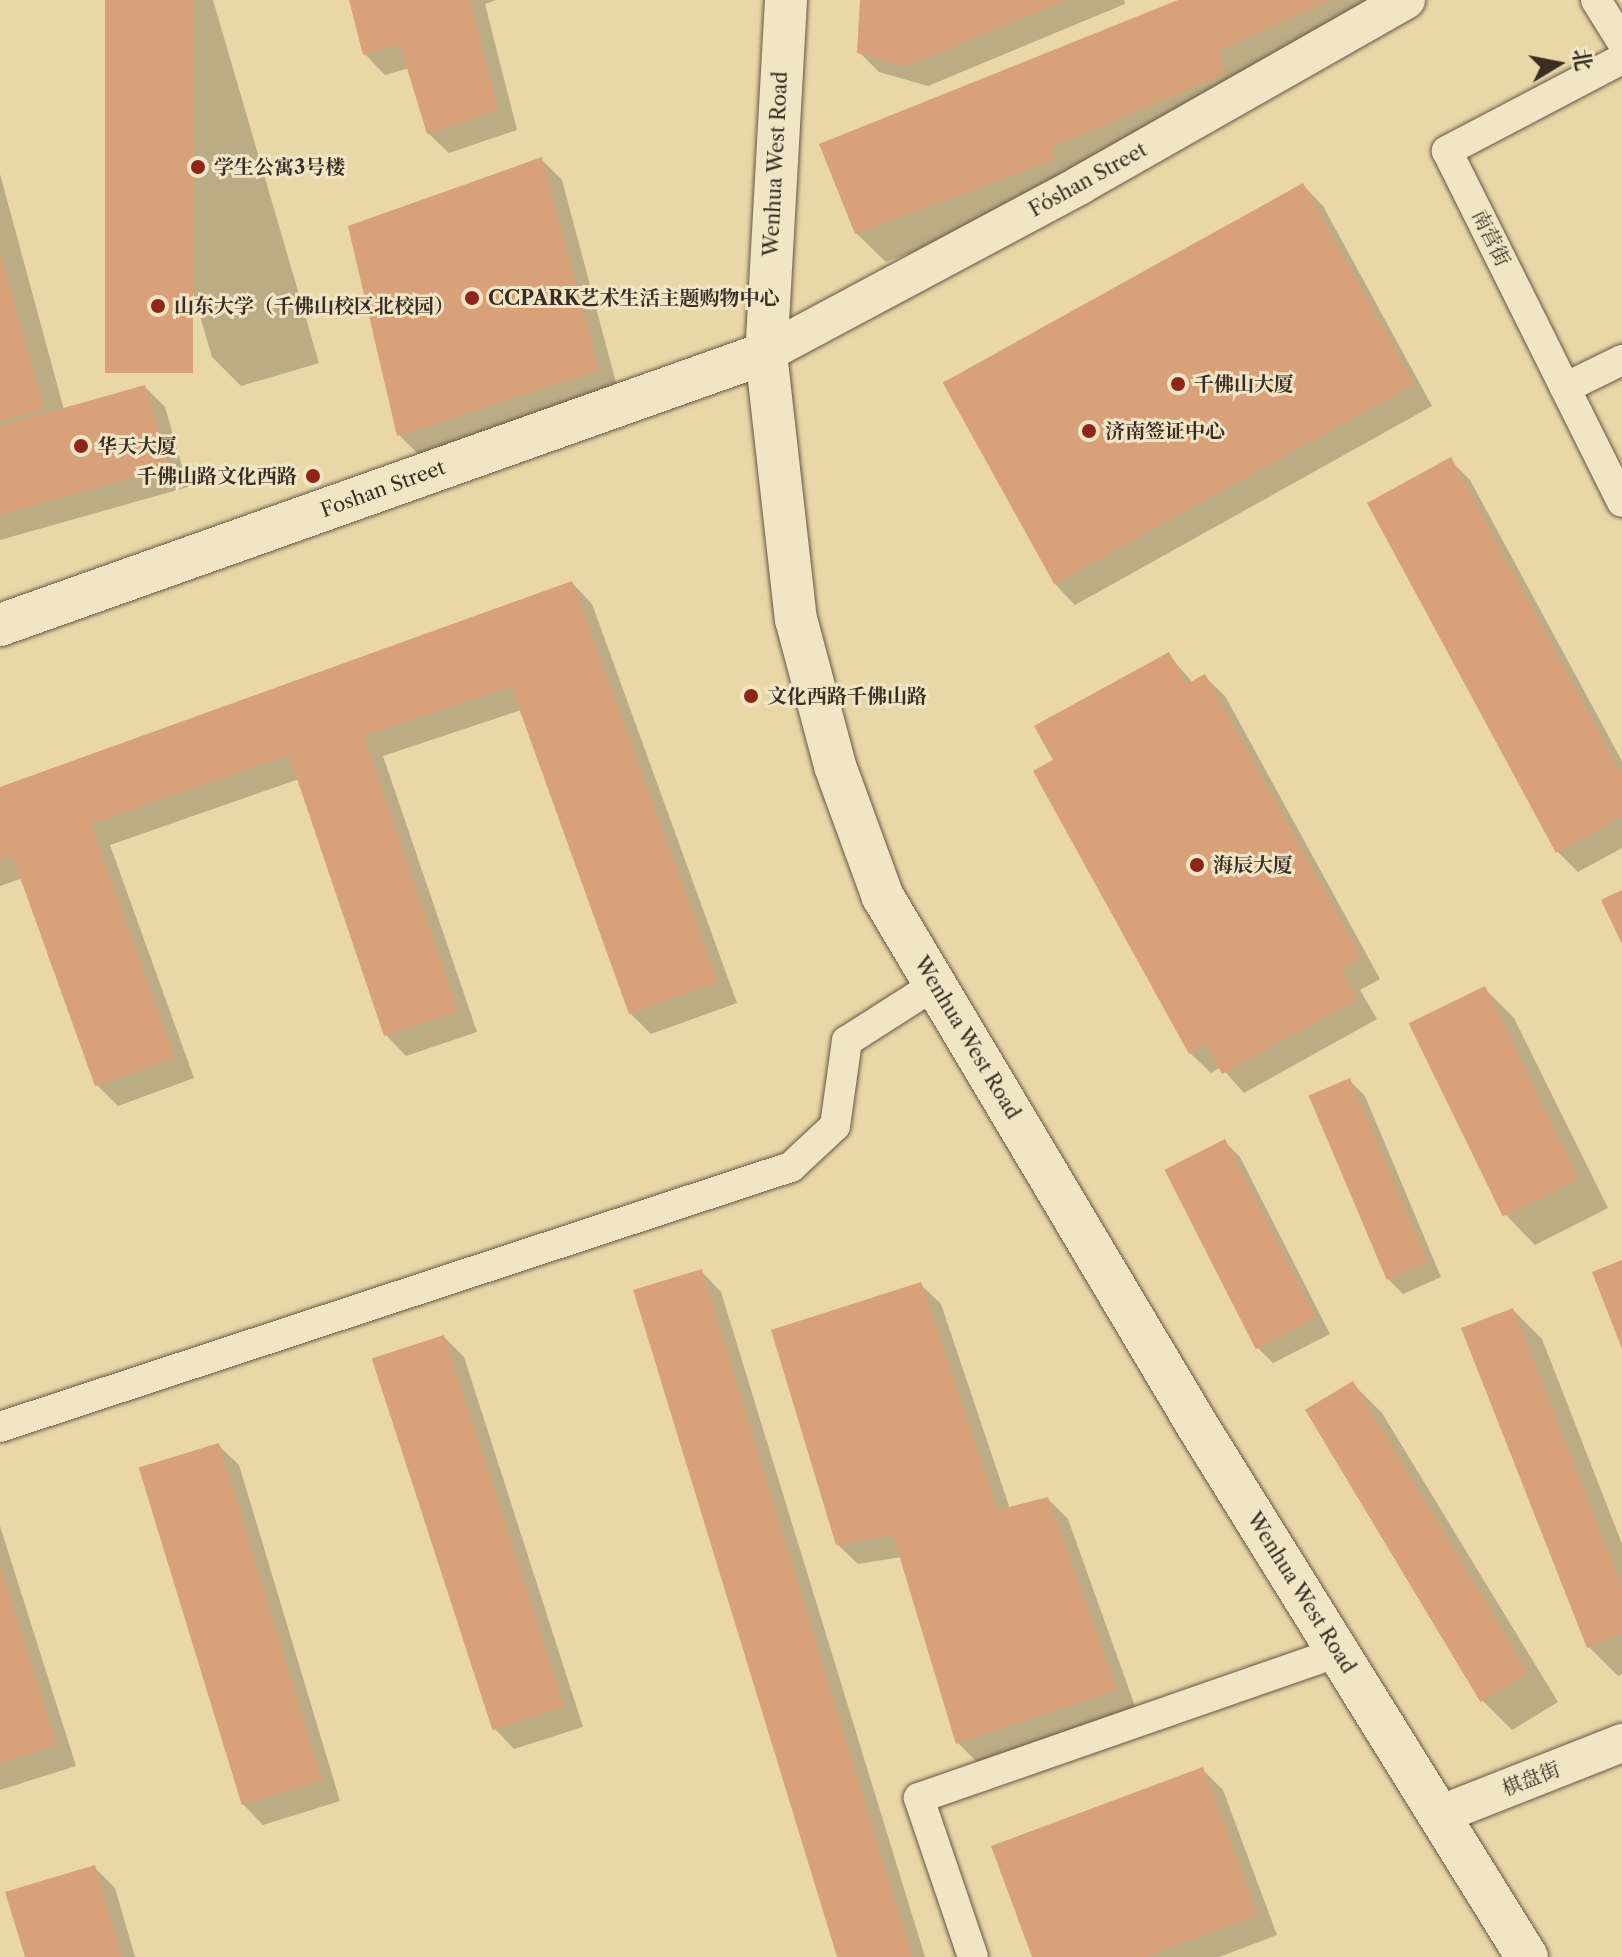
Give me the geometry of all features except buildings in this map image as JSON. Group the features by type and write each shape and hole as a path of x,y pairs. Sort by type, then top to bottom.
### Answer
{"main road":[{"name":"Wenhua West Road","path":"786,0 766,353 796,619 835,766 883,897 1338,1652 1527,1957"},
{"name":"Foshan Street","path":"0,625 766,353"}],"street":[{"name":"Fóshan Street","path":"766,353 1080,185 1406,0"},
{"path":"1596,0 1622,42"},
{"name":"南营街","path":"1622,59 1447,151 1622,502"},
{"path":"1565,388 1622,360"},
{"path":"0,1427 791,1167 835,1126 847,1041 936,984"},
{"path":"973,1957 919,1798 1338,1652"},
{"name":"棋盘街","path":"1439,1815 1622,1743"}],"place":[{"name":"学生公寓3号楼","path":"198,167"},
{"name":"CCPARK艺术生活主题购物中心","path":"472,298"},
{"name":"山东大学（千佛山校区北校园）","path":"158,306"},
{"name":"千佛山大厦","path":"1178,384"},
{"name":"济南签证中心","path":"1089,431"},
{"name":"华天大厦","path":"81,446"},
{"name":"千佛山路文化西路","path":"313,476"},
{"name":"文化西路千佛山路","path":"751,696"},
{"name":"海辰大厦","path":"1197,865"}]}
